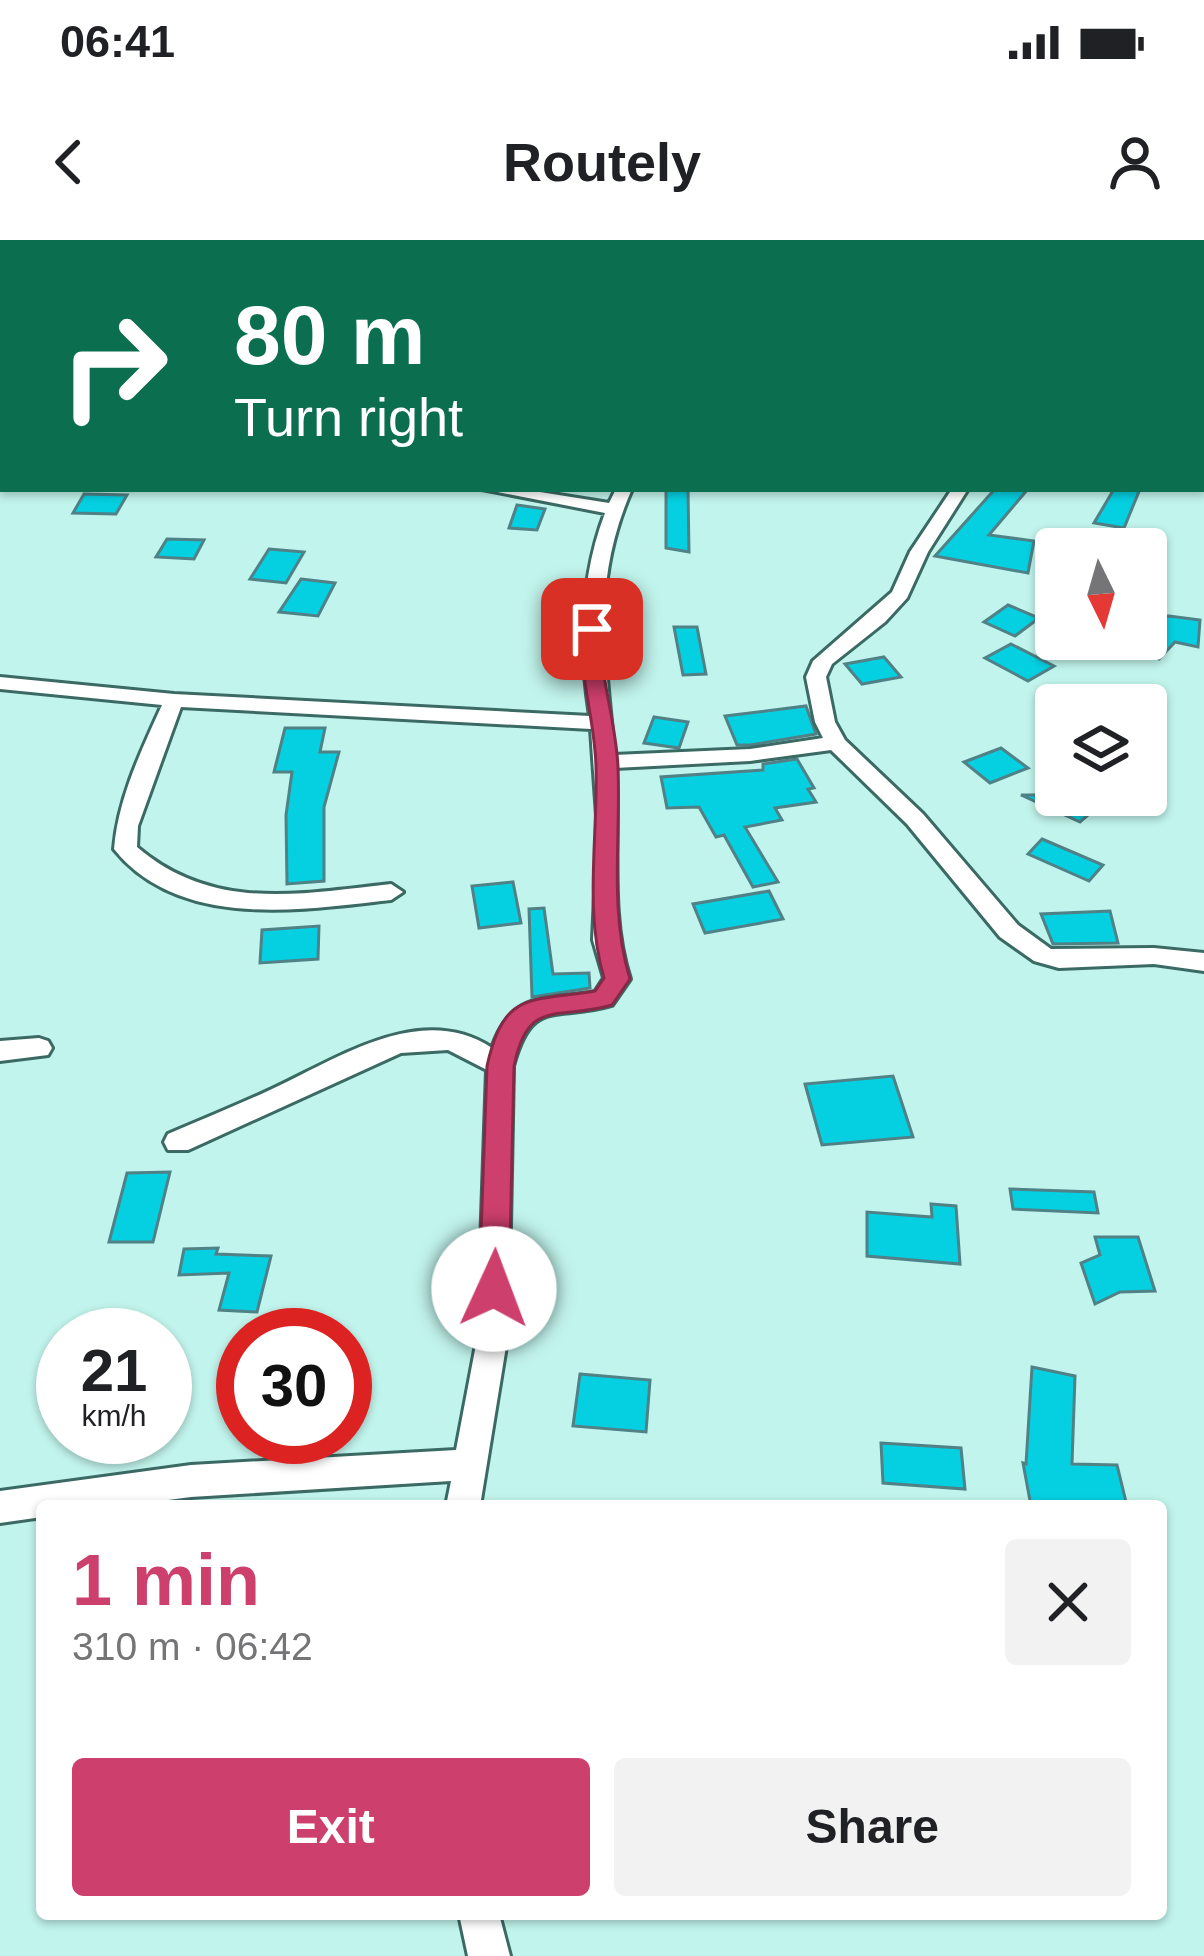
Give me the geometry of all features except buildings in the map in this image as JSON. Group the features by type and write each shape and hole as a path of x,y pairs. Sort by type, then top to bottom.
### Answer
{"street":[{"path":"464,1500 493,1334 500,1066 508,1030 525,1011 603,999 617,979 605,940 607,762 590,664 592,629 619,499 529,492"},
{"path":"958,492 919,552 900,593 878,618 823,662 816,677 819,700 836,743 915,819 1026,945 1058,958 1154,956 1204,962"},
{"path":"0,682 174,700 584,724 601,718"},
{"path":"174,700 127,826 125,849 140,865 183,886 239,903 391,892"},
{"path":"607,762 750,755 836,743"},
{"path":"178,1142 299,1088 360,1054 427,1038 476,1044 500,1066"},
{"path":"0,1052 39,1048"},
{"path":"51,1500 191,1481 473,1464"},
{"path":"0,1507 36,1502"},
{"path":"480,1920 489,1956"}],"route":[{"path":"494,1289 500,1066 508,1030 525,1011 603,999 617,979 605,940 607,762 590,664 592,629"}]}
